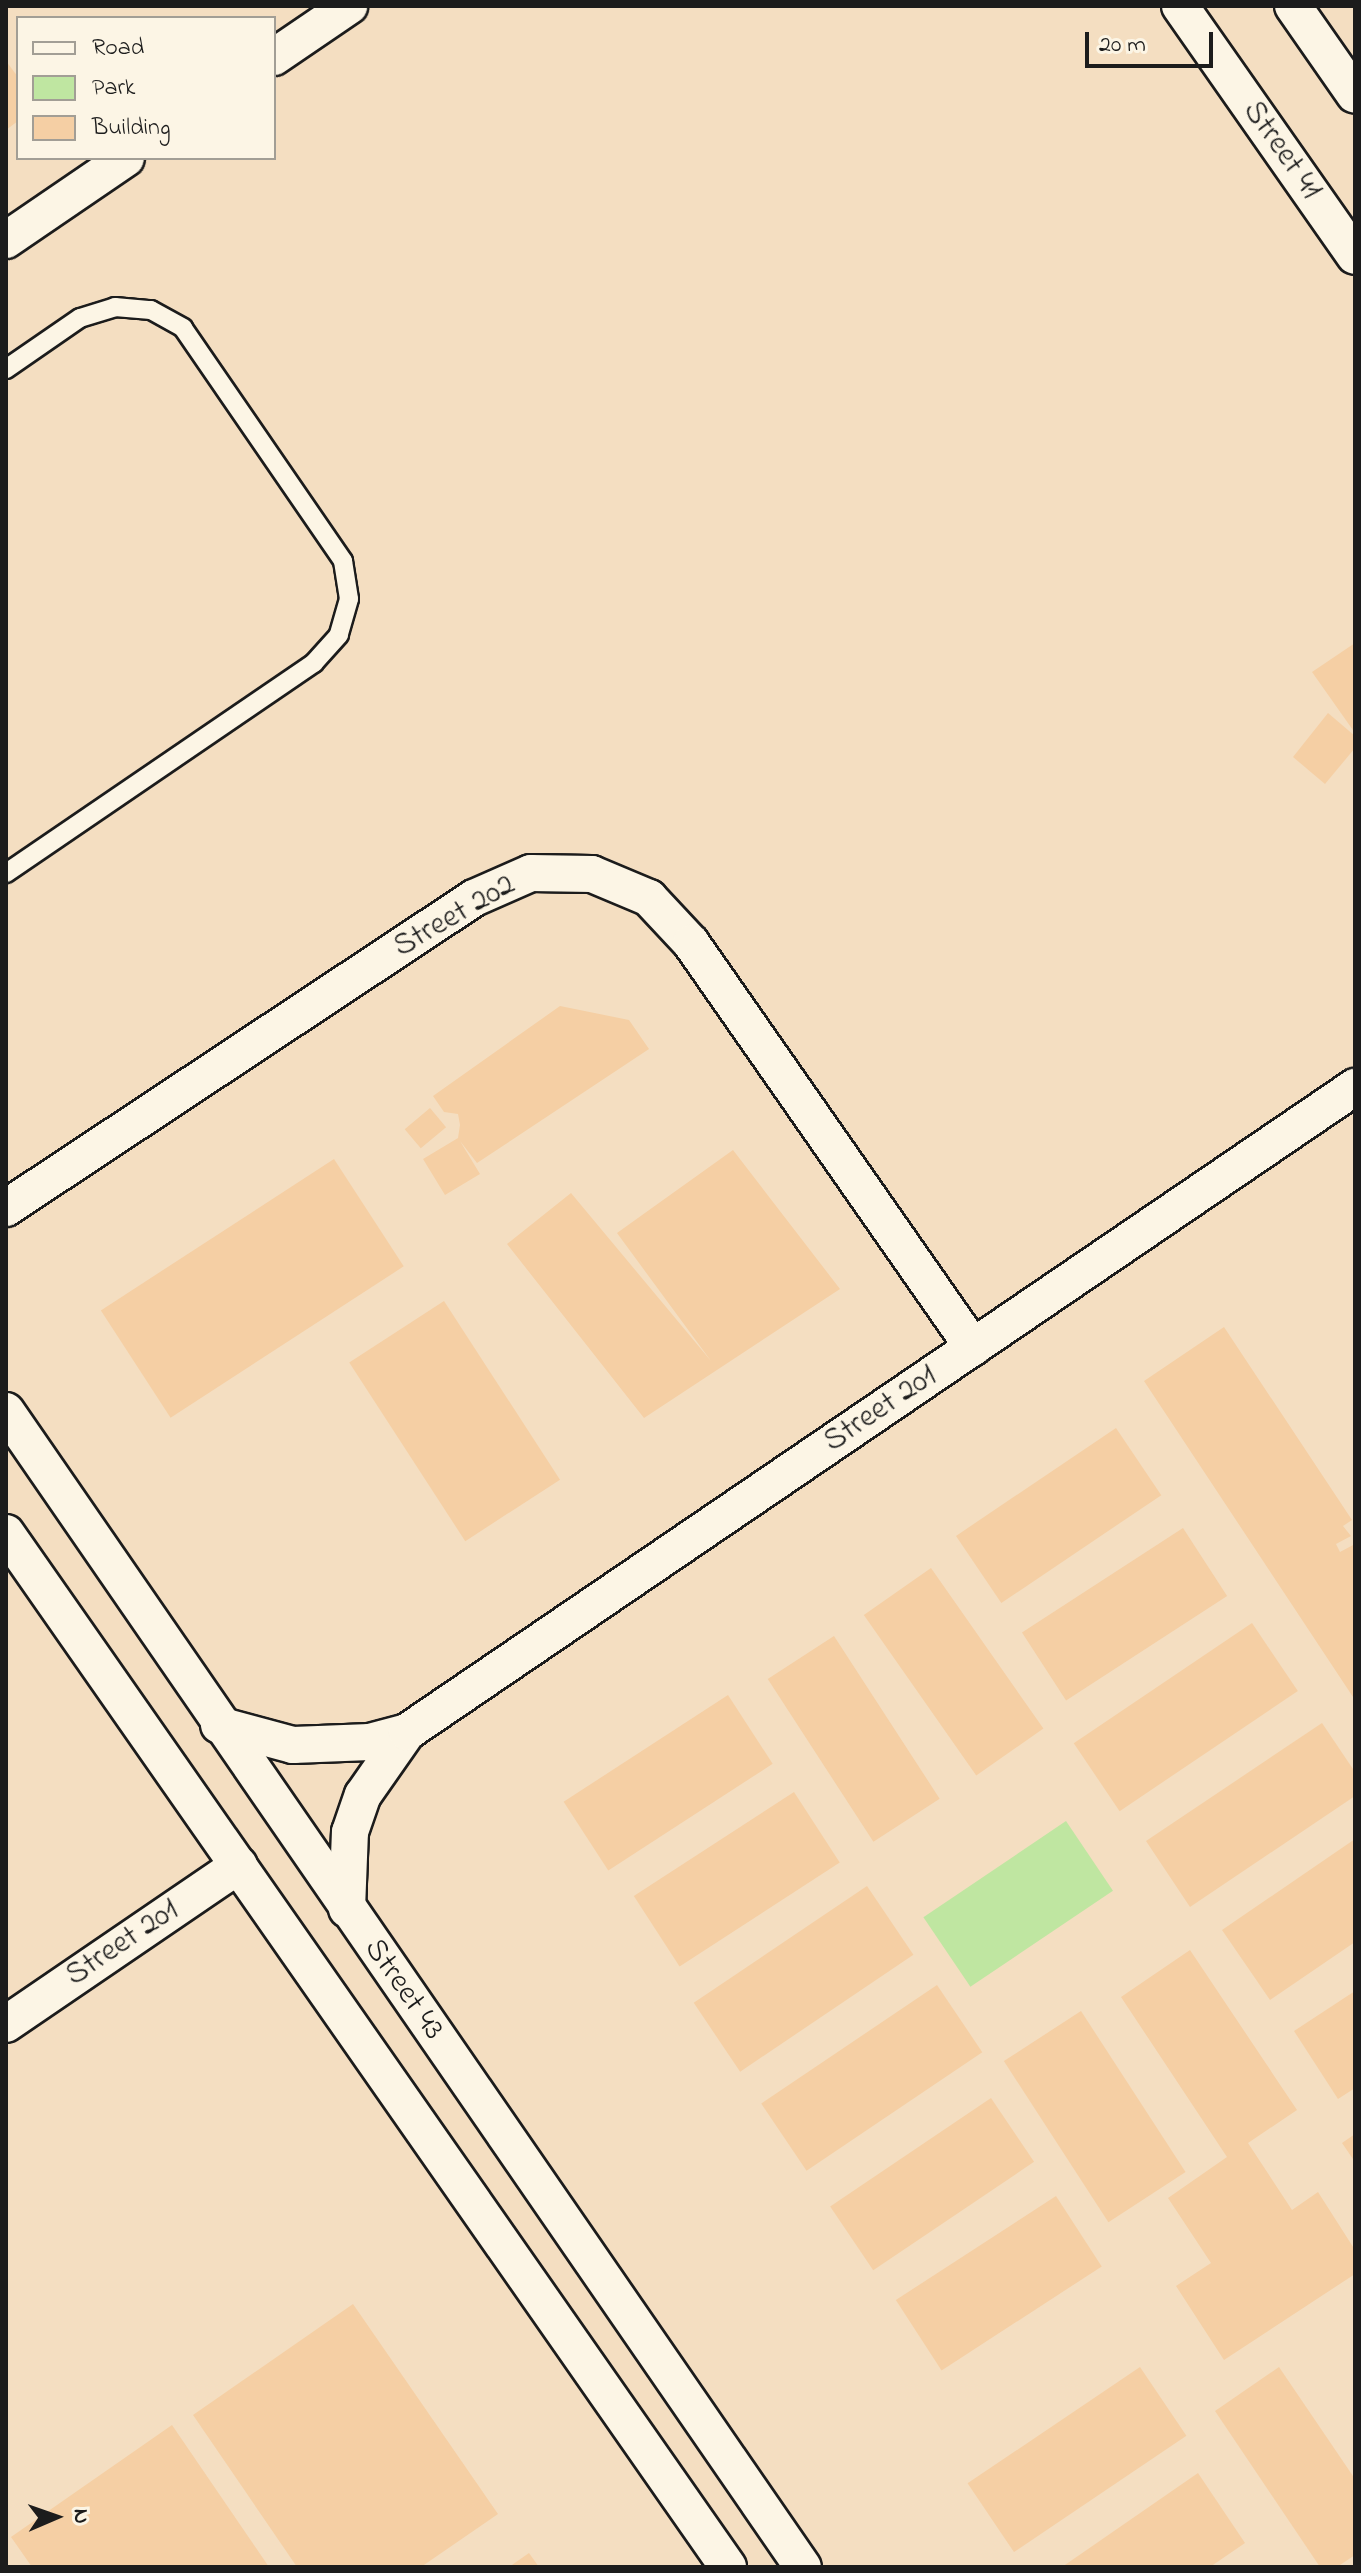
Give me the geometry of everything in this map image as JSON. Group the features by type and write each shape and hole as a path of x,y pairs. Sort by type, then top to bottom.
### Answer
{"street":[{"path":"276,56 349,6"},
{"name":"Street 41","path":"1180,6 1355,256"},
{"path":"1293,6 1355,95"},
{"path":"6,240 123,160"},
{"name":"Street 202","path":"10,1214 474,898 531,873 592,874 649,898 691,943 973,1347"},
{"name":"Street 201","path":"219,1725 293,1745 357,1744 407,1732 1355,1087"},
{"name":"Street 43","path":"6,1411 219,1725 803,2567"},
{"name":"Street 43","path":"6,1533 728,2567"},
{"name":"Street 201","path":"347,1909 350,1832 363,1795 407,1732"},
{"name":"Street 201","path":"6,2024 239,1865"}],"lane":[{"path":"6,369 80,318 115,307 151,310 183,328 343,561 349,599 339,635 314,663 6,873"}],"shaded area":[{"path":"6,6 1355,6 1355,2567 6,2567"}],"green space":[{"path":"1066,1821 1113,1891 970,1987 923,1917"}],"building":[{"path":"6,61 16,74 16,122 6,130"},
{"path":"1355,643 1355,733 1312,672"},
{"path":"1328,713 1355,736 1355,748 1325,784 1293,757"},
{"path":"560,1006 629,1020 649,1049 477,1163 460,1141 480,1174 445,1195 423,1159 458,1138 460,1125 458,1114 444,1112 433,1096"},
{"path":"430,1108 446,1127 421,1148 405,1129"},
{"path":"733,1150 840,1289 644,1418 507,1244 571,1193 711,1361 617,1233"},
{"path":"334,1159 404,1266 171,1418 101,1310"},
{"path":"444,1301 560,1480 465,1541 349,1363"},
{"path":"1224,1327 1352,1520 1343,1526 1351,1536 1336,1544 1340,1552 1355,1544 1355,1700 1144,1381"},
{"path":"1116,1428 1161,1495 1001,1603 956,1536"},
{"path":"1183,1528 1227,1596 1066,1701 1022,1633"},
{"path":"931,1568 1043,1729 976,1776 864,1615"},
{"path":"1252,1623 1298,1691 1120,1811 1074,1743"},
{"path":"834,1636 940,1799 873,1842 768,1679"},
{"path":"728,1695 773,1764 608,1871 564,1802"},
{"path":"1322,1723 1355,1772 1355,1796 1190,1907 1146,1841"},
{"path":"794,1792 840,1862 680,1966 634,1896"},
{"path":"1355,1839 1355,1942 1270,2000 1222,1930"},
{"path":"867,1886 913,1955 740,2072 694,2003"},
{"path":"1190,1950 1297,2110 1248,2143 1292,2210 1318,2192 1355,2250 1355,2274 1224,2360 1176,2286 1211,2263 1168,2198 1227,2157 1121,1997"},
{"path":"937,1985 982,2052 807,2171 761,2104"},
{"path":"1355,1991 1355,2088 1338,2099 1294,2031"},
{"path":"1081,2011 1186,2172 1108,2222 1004,2061"},
{"path":"991,2098 1034,2162 873,2270 830,2206"},
{"path":"1355,2134 1355,2162 1342,2143"},
{"path":"1056,2196 1102,2266 942,2370 896,2300"},
{"path":"353,2304 498,2514 421,2567 297,2567 193,2415"},
{"path":"1140,2367 1186,2436 1014,2552 968,2483"},
{"path":"1279,2367 1355,2479 1355,2555 1337,2567 1320,2567 1215,2411"},
{"path":"172,2425 269,2567 32,2567 11,2537"},
{"path":"1198,2473 1245,2543 1210,2567 1062,2567"},
{"path":"529,2553 539,2567 509,2567"}]}
